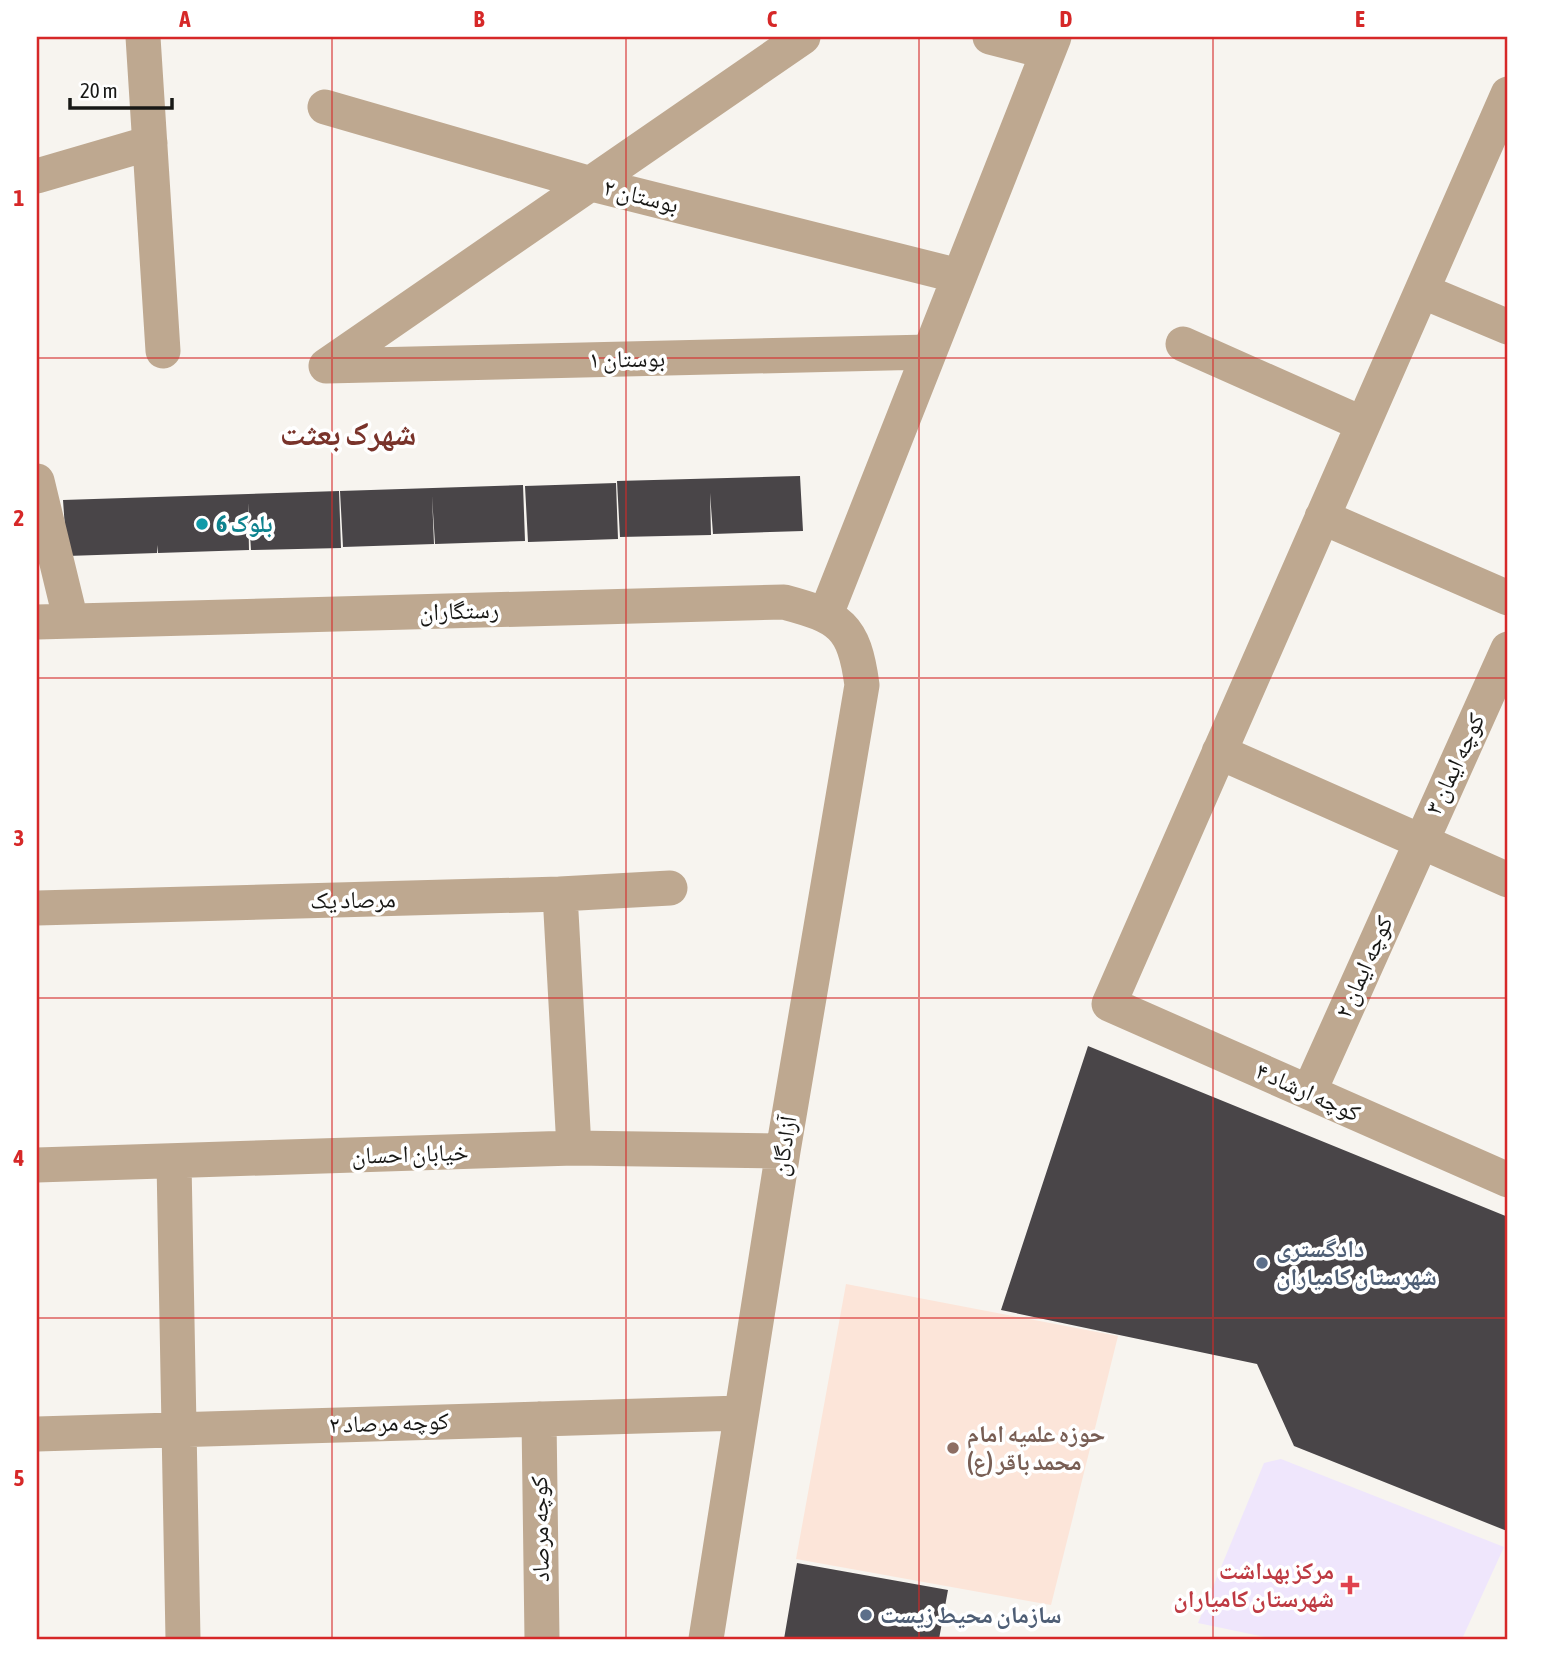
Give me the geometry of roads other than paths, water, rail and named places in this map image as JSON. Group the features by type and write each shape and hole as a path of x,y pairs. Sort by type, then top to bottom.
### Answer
{"street":[{"path":"143,37 163,351"},
{"path":"588,183 803,37"},
{"path":"826,614 1051,45 990,37"},
{"path":"1508,94 1219,752 1508,880"},
{"name":"بوستان ۲","path":"325,107 588,183 959,276"},
{"path":"37,176 150,143"},
{"name":"بوستان ۱","path":"588,183 326,366 929,352"},
{"path":"1422,291 1508,327"},
{"path":"1183,344 1363,424"},
{"path":"37,481 54,621"},
{"path":"1322,517 1508,598"},
{"name":"رستگاران","path":"54,621 784,602 826,614 845,629 858,654"},
{"name":"کوچه ایمان ۳","path":"1419,841 1508,649"},
{"name":"آزادگان","path":"706,1639 783,1151 862,685 858,654"},
{"name":"کوچه ارشاد ۴","path":"1219,752 1109,1004 1508,1180"},
{"name":"کوچه ایمان ۲","path":"1309,1092 1419,841"},
{"name":"مرصاد یک","path":"37,908 560,894 670,888"},
{"path":"560,894 574,1148"},
{"name":"خیابان احسان","path":"37,1165 574,1148 783,1151"},
{"path":"174,1162 183,1639"},
{"name":"کوچه مرصاد ۲","path":"37,1434 741,1413"},
{"name":"کوچه مرصاد","path":"539,1419 542,1639"}],"place":[{"name":"بلوک 6","path":"202,524"},
{"name":"دادگستری شهرستان کامیاران","path":"1262,1263"},
{"name":"حوزه علمیه امام محمد باقر (ع)","path":"953,1448"},
{"name":"مرکز بهداشت شهرستان کامیاران","path":"1350,1585"},
{"name":"سازمان محیط زیست","path":"866,1615"}],"district":[{"name":"شهرک بعثت","path":"348,434"}]}
